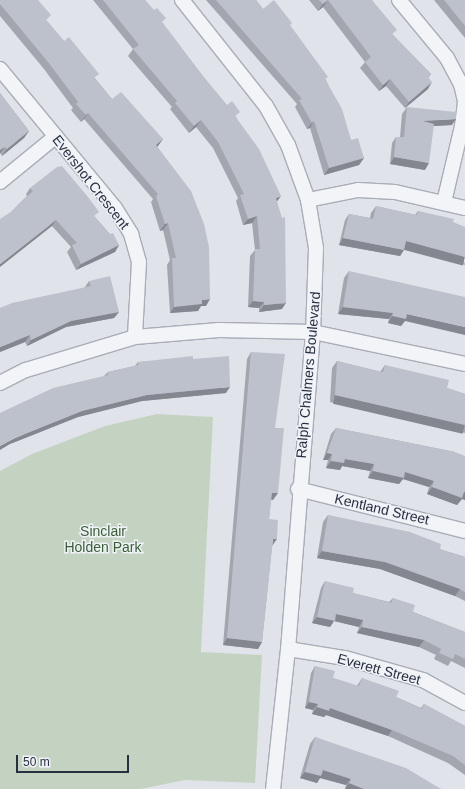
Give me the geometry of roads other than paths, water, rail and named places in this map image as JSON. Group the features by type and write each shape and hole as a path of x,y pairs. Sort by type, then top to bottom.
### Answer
{"street":[{"name":"Ralph Chalmers Boulevard","path":"182,0 266,106 288,146 308,200 316,248 313,332 298,489 288,650 273,789"},
{"path":"399,0 446,58 461,84 465,102 462,126 444,202"},
{"name":"Evershot Crescent","path":"0,69 131,234 140,262 135,337"},
{"path":"0,182 55,137"},
{"path":"308,200 358,190 444,202 465,208"},
{"path":"0,383 26,370 135,337 219,330 313,332 465,364"},
{"name":"Kentland Street","path":"298,489 465,531"},
{"name":"Everett Street","path":"288,650 345,658 423,680 465,703"}],"park label":[{"name":"Sinclair Holden Park","path":"103,540"}]}
